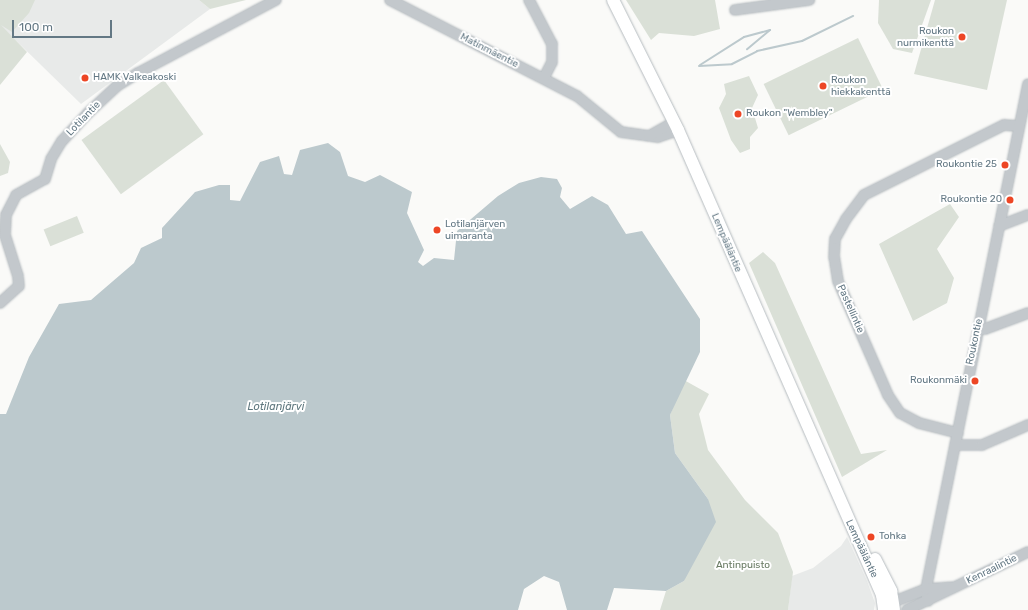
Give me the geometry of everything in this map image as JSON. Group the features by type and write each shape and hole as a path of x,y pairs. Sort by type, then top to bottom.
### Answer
{"main road":[{"name":"Lempääläntie","path":"613,0 676,126 882,595 885,610"},
{"name":"Lempääläntie","path":"835,488 853,516 894,605"}],"street":[{"name":"Lotilantie","path":"0,303 18,286 4,235 6,215 16,194 45,179 62,141 88,113 117,86 138,73 276,0"},
{"name":"Matinmäentie","path":"390,0 544,78 587,103 593,113 630,135 658,137 676,126"},
{"path":"529,0 552,44 552,62 544,78"},
{"path":"735,10 809,0"},
{"name":"Roukontie","path":"928,601 926,589 1028,84"},
{"name":"Pastellintie","path":"958,433 918,424 900,413 888,395 838,281 834,257 835,239 846,219 864,195 1004,125 1019,126"},
{"path":"999,226 1028,215"},
{"path":"978,329 985,329 1028,313"},
{"path":"956,445 982,445 1028,425"},
{"name":"Kenraalintie","path":"907,610 1028,552"},
{"name":"Kenraalintie","path":"885,610 926,589 956,587"}],"shaded area":[{"name":"HAMK Valkeakoski","path":"0,0 199,0 210,9 81,104 0,25"},
{"path":"847,537 867,581 875,603 874,610 788,610 792,576 813,568 841,546"}],"green space":[{"path":"0,0 35,0 29,13 12,32 1,25 27,52 0,85"},
{"path":"199,0 246,0 210,9"},
{"path":"626,0 715,0 720,29 694,36 659,33 651,40"},
{"path":"879,0 931,0 912,53 893,49 878,23"},
{"name":"Roukon nurmikenttä","path":"935,0 1007,0 987,90 914,74"},
{"name":"Roukon hiekkakenttä","path":"858,38 883,89 789,135 764,84"},
{"name":"Roukon \"Wembley\"","path":"749,76 758,95 752,108 758,128 750,137 750,149 740,153 731,140 719,108 726,94 724,84"},
{"path":"164,80 203,134 121,194 81,140"},
{"path":"0,144 10,162 8,173 0,176"},
{"path":"950,204 959,217 937,249 954,278 947,303 913,321 879,244"},
{"path":"77,216 84,233 50,246 44,229"},
{"path":"763,252 775,263 861,454 887,450 842,477 749,263"},
{"name":"Antinpuisto","path":"684,380 709,394 699,414 708,450 745,500 778,533 793,572 788,610 660,610 666,591 684,581 708,499 675,453 670,415"}],"water":[{"name":"Lotilanjärvi","path":"328,143 340,152 348,176 365,182 380,175 412,192 407,213 424,250 418,262 423,266 434,258 454,260 457,231 498,196 519,183 541,177 557,179 562,188 560,197 570,209 592,196 608,205 626,234 642,231 700,319 700,352 670,415 675,453 708,499 716,522 684,581 666,591 614,588 607,610 567,610 559,582 544,576 524,589 518,610 0,610 0,414 6,414 29,357 59,304 91,300 134,263 141,248 162,238 162,228 195,192 219,185 230,185 230,200 240,201 260,162 279,156 284,174 292,175 300,150"}],"waterway":[{"path":"699,66 732,64 757,51 802,41 853,16"},
{"path":"700,65 744,37 770,30 747,49"}],"place":[{"name":"Roukon nurmikenttä","path":"962,37"},
{"name":"HAMK Valkeakoski","path":"85,78"},
{"name":"Roukon hiekkakenttä","path":"823,86"},
{"name":"Roukon \"Wembley\"","path":"738,114"},
{"name":"Roukontie 25","path":"1005,165"},
{"name":"Roukontie 20","path":"1010,200"},
{"name":"Lotilanjärven uimaranta","path":"437,230"},
{"name":"Roukonmäki","path":"975,381"},
{"name":"Tohka","path":"871,537"}]}
